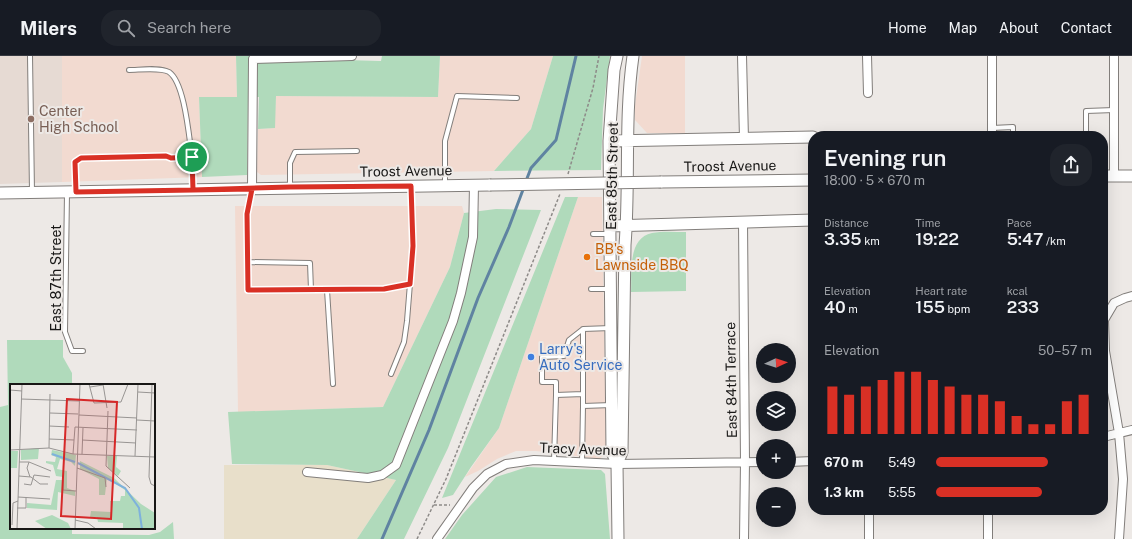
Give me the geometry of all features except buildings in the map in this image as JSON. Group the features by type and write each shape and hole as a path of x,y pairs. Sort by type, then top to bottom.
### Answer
{"main road":[{"name":"East 85th Street","path":"617,56 614,70 609,141 612,452 616,464 618,539"},
{"name":"East 85th Street","path":"616,464 622,452 625,245 627,226 627,142 633,56"},
{"path":"609,141 627,142 808,137"},
{"path":"1108,176 1132,176"},
{"name":"Troost Avenue","path":"0,193 252,189 290,187 808,180"},
{"path":"610,230 627,226 808,220"}],"street":[{"path":"252,189 253,59 278,57 352,56"},
{"path":"742,56 744,138"},
{"path":"868,56 868,93"},
{"path":"992,56 992,131"},
{"path":"1114,56 1114,176"},
{"path":"307,472 368,478 382,476 396,465 453,321 461,293 472,237 474,185"},
{"name":"East 84th Terrace","path":"743,221 745,462 744,539"},
{"path":"1108,313 1114,303 1128,297"},
{"path":"1108,364 1119,433 1123,479 1119,539"},
{"path":"1108,436 1132,430"},
{"name":"Tracy Avenue","path":"437,539 473,488 487,474 506,464 534,460 616,464 756,462"},
{"path":"796,462 808,461"},
{"path":"869,515 869,539"},
{"path":"988,515 988,539"}],"lane":[{"path":"30,56 32,192"},
{"path":"129,70 160,69 169,72 176,80 185,107 192,157 193,190"},
{"path":"445,186 445,140 457,96 517,98"},
{"path":"1086,131 1086,111 1114,110"},
{"path":"996,131 1012,127 1012,131"},
{"path":"290,187 290,163 295,152 357,151"},
{"path":"72,192 75,162 81,158 166,156 171,158 192,157"},
{"path":"391,374 404,342 407,321 413,246 411,186"},
{"path":"252,189 247,214 248,290 384,289 410,284"},
{"name":"East 87th Street","path":"72,192 65,332 72,351 83,351"},
{"path":"593,234 610,230"},
{"path":"248,262 310,263 311,290"},
{"path":"591,289 611,289"},
{"path":"327,290 333,384"},
{"path":"554,461 556,382 542,382 542,357 564,356 569,340 583,329 611,328"},
{"path":"582,462 583,329"},
{"path":"556,395 583,394"},
{"path":"583,406 612,405"}],"path":[{"path":"568,174 591,95 599,56"},
{"path":"417,539 446,479 562,189"},
{"path":"434,505 461,505"}],"shaded area":[{"name":"Center High School","path":"0,56 62,56 62,182 0,184"},
{"path":"62,56 236,56 237,97 199,97 202,177 62,182"},
{"path":"440,56 553,56 531,129 494,171 261,175 257,172 258,129 274,128 276,96 438,97"},
{"path":"642,56 685,56 685,133 647,133 635,120 635,105"},
{"path":"578,197 602,197 606,452 599,459 536,451 516,451 497,459 465,477 499,428"},
{"path":"235,206 462,206 464,213 450,267 383,407 238,412"},
{"path":"224,465 327,465 396,480 357,539 224,539"}],"green space":[{"path":"236,56 345,56 345,60 381,61 382,56 440,56 438,97 276,96 275,128 258,129 259,97 248,97 247,175 202,177 199,97 237,97"},
{"path":"553,56 610,56 603,109 601,170 494,171 531,129"},
{"path":"565,197 578,197 499,428 453,495 442,498"},
{"path":"496,209 541,210 448,448 404,539 357,539 396,480 327,465 232,464 228,412 383,407 450,267 464,213"},
{"path":"686,232 686,291 631,292 632,258 638,242 644,236 652,233"},
{"path":"7,340 63,340 63,357 72,373 72,384 10,384 10,529 72,529 72,534 149,535 160,532 173,522 174,539 0,539 0,407 8,405"},
{"path":"527,467 601,470 605,474 610,539 445,539 462,515 496,477"}],"waterway":[{"path":"526,181 531,168 556,140 576,56"},
{"path":"382,539 429,430 478,298 509,227 524,187"}],"place":[{"name":"Center High School","path":"31,119"},
{"name":"BB's Lawnside BBQ","path":"587,257"},
{"name":"Larry's Auto Service","path":"531,357"}],"route":[{"path":"166,156 171,158 192,157 193,190 290,187 411,186 413,246 410,284 384,289 248,290 247,214 252,189 76,192 75,162 81,158 166,156"}]}
